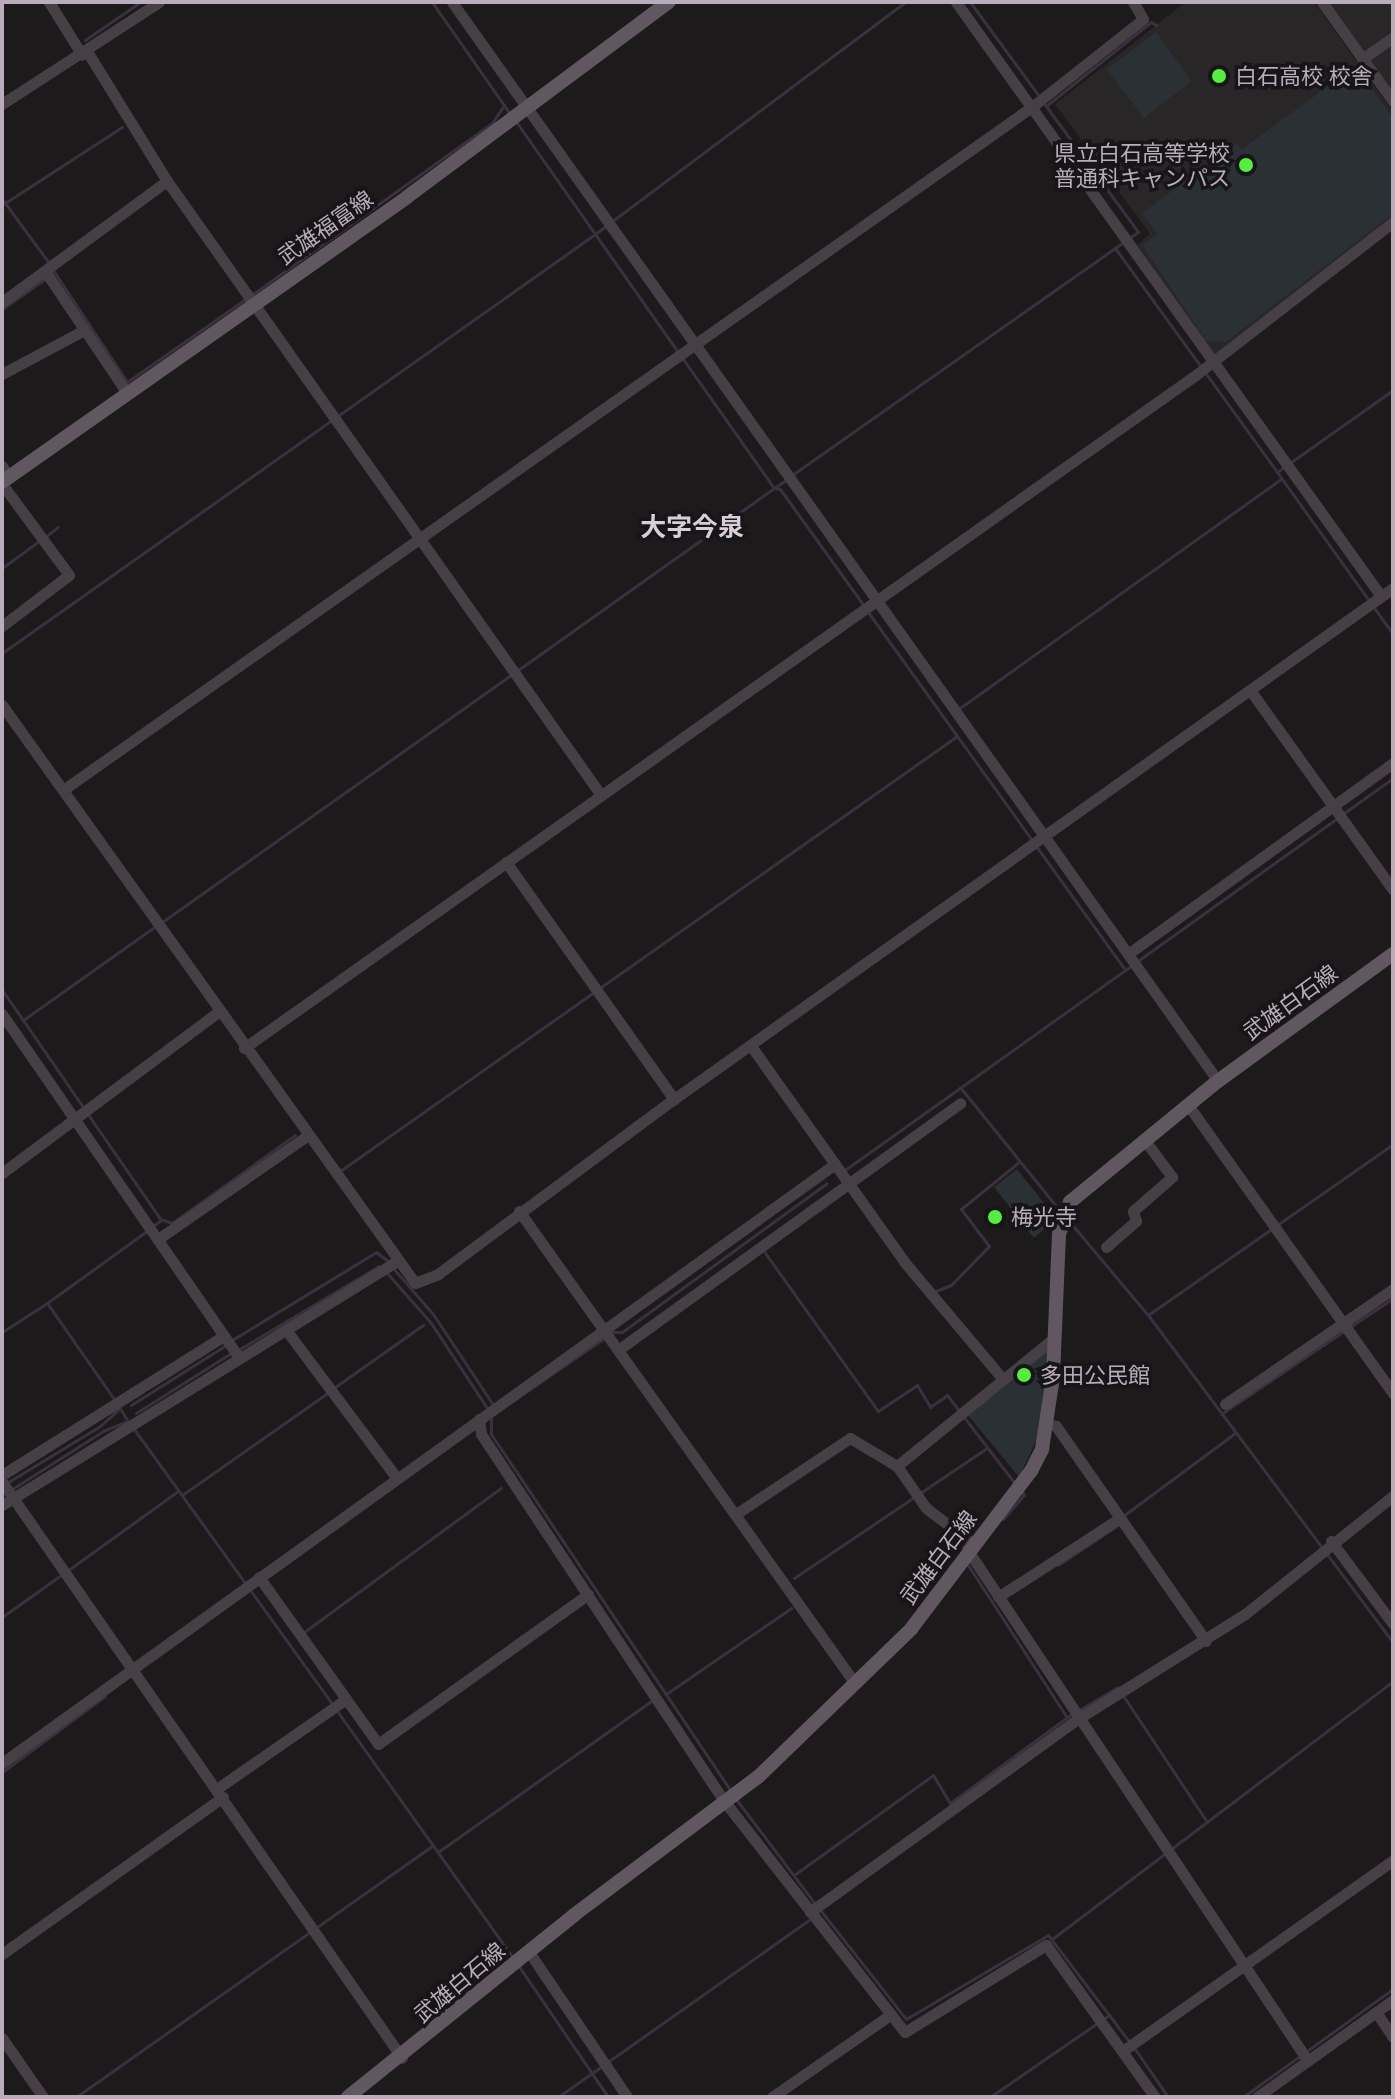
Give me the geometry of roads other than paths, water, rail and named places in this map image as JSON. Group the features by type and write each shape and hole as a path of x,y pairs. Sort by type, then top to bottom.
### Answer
{"main road":[{"name":"武雄福富線","path":"4,477 127,393 252,299 508,122 669,2"},
{"name":"武雄白石線","path":"348,2097 402,2058 520,1959 730,1797 911,1629 1018,1488 1042,1449 1049,1424 1063,1215 1100,1173 1218,1081 1393,954"}],"street":[{"path":"49,2 167,181 601,795"},
{"path":"2,104 85,54 159,2"},
{"path":"452,2 524,110 608,224 684,352 792,485 868,607 958,717 1036,841 1128,954 1218,1081"},
{"path":"956,2 1038,102 1122,235 1210,364 1288,465 1373,601"},
{"path":"63,790 1038,102 1143,19 1133,2"},
{"path":"1322,2 1393,101"},
{"path":"1362,59 1393,37"},
{"path":"2,302 49,271 167,181"},
{"path":"244,1048 1197,374 1393,222"},
{"path":"49,271 127,393"},
{"path":"2,374 84,330"},
{"path":"2,626 69,575 4,477"},
{"path":"2,705 394,1263 409,1279 424,1282 674,1099 1393,588"},
{"path":"1250,690 1393,890"},
{"path":"1128,954 1393,763"},
{"path":"506,862 674,1099"},
{"path":"2,1173 218,1012"},
{"path":"2,1014 82,1114 143,1220 238,1356"},
{"path":"751,1046 924,1287 1001,1377"},
{"path":"2,1763 135,1671 251,1582 497,1404 842,1173 960,1103"},
{"path":"1188,1105 1393,1393"},
{"path":"157,1238 307,1136"},
{"path":"1106,1247 1136,1221 1133,1211 1172,1177 1144,1139"},
{"path":"618,1350 761,1247 842,1173"},
{"path":"519,1211 854,1682"},
{"path":"2,1505 238,1356 394,1263"},
{"path":"1225,1404 1346,1327 1393,1289"},
{"path":"286,1330 396,1477"},
{"path":"2,1475 226,1338"},
{"path":"897,1466 1001,1377 1054,1338"},
{"path":"482,1416 481,1434 588,1594 730,1797 905,2032 1046,1945 1102,2020 1129,2046 1155,2097"},
{"path":"1049,1424 1056,1426 1206,1641"},
{"path":"736,1514 840,1441 850,1438 897,1466 916,1494 970,1551 1073,1715 1305,2056"},
{"path":"2,1482 402,2058"},
{"path":"815,1908 1073,1715 1121,1693 1206,1641 1393,1496"},
{"path":"998,1597 1122,1520"},
{"path":"1325,1546 1393,1624"},
{"path":"251,1582 300,1634 338,1704 378,1744 588,1594"},
{"path":"2,1954 338,1704"},
{"path":"1129,2046 1393,1860"},
{"path":"520,1959 627,2097"},
{"path":"1257,2097 1305,2056 1393,2000"},
{"path":"1376,2012 1393,2037"},
{"path":"772,2097 890,2015"},
{"path":"2,2038 43,2097"}],"waterway":[{"path":"85,40 140,2"},
{"path":"432,2 510,114"},
{"path":"2,653 595,234 905,2"},
{"path":"970,2 1039,96"},
{"path":"1046,106 1151,22 1156,25"},
{"path":"1043,102 1138,232 1129,238"},
{"path":"253,294 492,123 504,105"},
{"path":"517,123 678,352"},
{"path":"2,205 122,127"},
{"path":"2,199 49,263"},
{"path":"792,475 1122,243"},
{"path":"1115,248 1277,472 1393,390"},
{"path":"53,270 127,382 247,298"},
{"path":"2,309 45,279"},
{"path":"518,670 774,488 683,359"},
{"path":"1277,472 1393,634"},
{"path":"957,710 1281,479"},
{"path":"786,480 774,488 780,489 864,606"},
{"path":"45,537 58,527"},
{"path":"2,568 39,541"},
{"path":"868,612 1032,840"},
{"path":"162,922 512,674"},
{"path":"340,1171 957,736"},
{"path":"1344,813 1393,778"},
{"path":"1139,960 1337,818"},
{"path":"1036,846 1125,970"},
{"path":"83,1107 23,1020 156,926"},
{"path":"842,1172 1131,966"},
{"path":"2,990 23,1020"},
{"path":"960,1087 1061,1212"},
{"path":"87,1113 161,1220 153,1226"},
{"path":"163,1220 172,1223 295,1135"},
{"path":"1148,1315 1393,1144"},
{"path":"936,1291 951,1285 989,1246 961,1209 1019,1162"},
{"path":"498,1411 613,1332 622,1332 827,1183"},
{"path":"1069,1221 1148,1315 1393,1642"},
{"path":"114,1399 47,1303 147,1231"},
{"path":"763,1250 878,1411 917,1385 930,1407 947,1395 1016,1485"},
{"path":"232,1340 376,1252 388,1261"},
{"path":"238,1350 379,1266"},
{"path":"392,1267 433,1314 494,1406"},
{"path":"387,1273 431,1323 487,1408"},
{"path":"1350,1327 1393,1298"},
{"path":"2,1332 47,1303"},
{"path":"335,1387 423,1325"},
{"path":"1221,1414 1344,1331"},
{"path":"131,1405 226,1345"},
{"path":"136,1413 231,1353"},
{"path":"182,1495 329,1392"},
{"path":"118,1405 129,1423"},
{"path":"5,1484 100,1426 120,1408"},
{"path":"491,1415 491,1434 732,1793"},
{"path":"12,1489 103,1431 125,1422"},
{"path":"134,1429 333,1705"},
{"path":"1123,1516 1235,1433"},
{"path":"920,1493 987,1448"},
{"path":"304,1632 501,1488"},
{"path":"67,1571 178,1491"},
{"path":"1003,1519 1024,1495 1021,1491"},
{"path":"794,1578 914,1497"},
{"path":"1058,1565 1121,1523"},
{"path":"968,1565 1066,1716"},
{"path":"2,1617 61,1575"},
{"path":"666,1694 791,1608"},
{"path":"1052,1939 1393,1681"},
{"path":"1079,1710 1118,1687"},
{"path":"1122,1694 1207,1822"},
{"path":"2,1772 105,1696"},
{"path":"438,1852 650,1702"},
{"path":"337,1711 514,1959"},
{"path":"794,1875 933,1775 950,1803 1073,1713"},
{"path":"736,1799 816,1905"},
{"path":"76,2097 432,1846"},
{"path":"821,1911 906,2019 1048,1935 1128,2040"},
{"path":"558,2097 809,1920"},
{"path":"518,1965 608,2097"},
{"path":"1243,2097 1393,1989"},
{"path":"990,2097 1109,2015"},
{"path":"1133,2046 1168,2097"}],"place":[{"name":"白石高校 校舎","path":"1219,76"},
{"name":"県立白石高等学校 普通科キャンパス","path":"1246,165"},
{"name":"梅光寺","path":"995,1217"},
{"name":"多田公民館","path":"1024,1375"}],"district":[{"name":"大字今泉","path":"692,527"}]}
